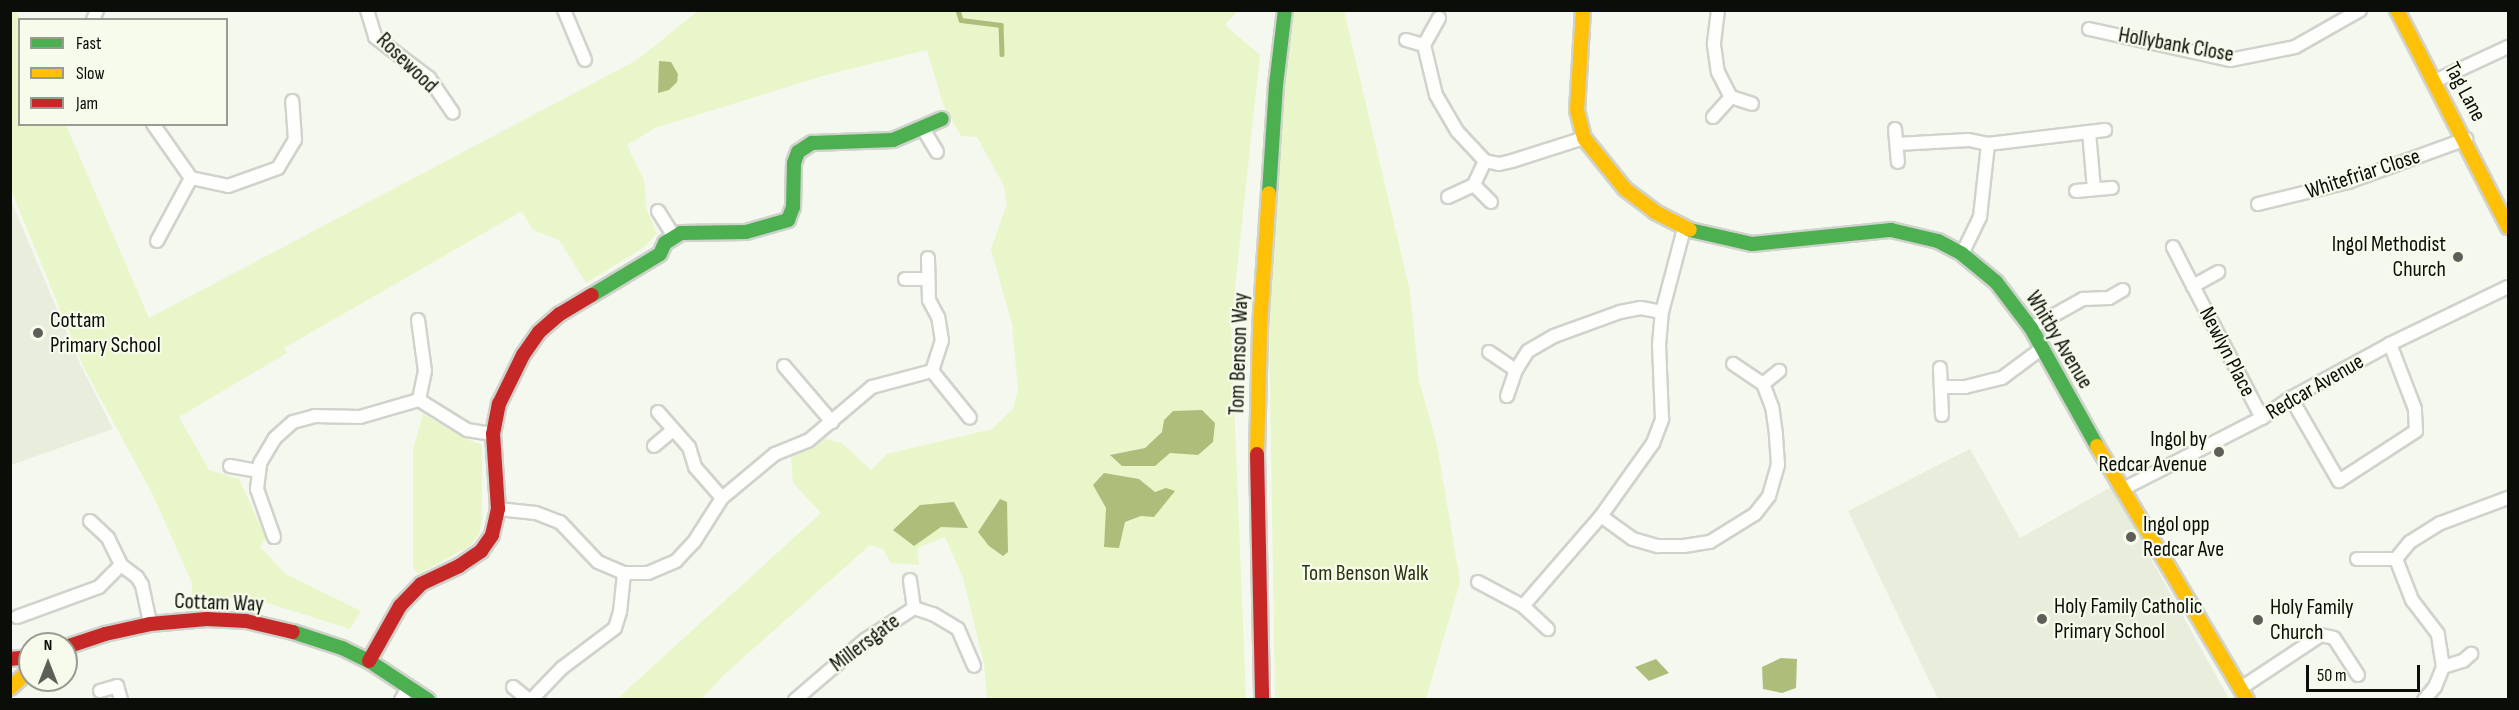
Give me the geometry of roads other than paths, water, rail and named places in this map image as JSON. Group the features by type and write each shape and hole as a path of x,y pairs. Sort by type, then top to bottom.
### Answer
{"street":[{"name":"Rosewood","path":"368,10 375,37 429,78 453,113"},
{"path":"564,10 585,60"},
{"name":"Tom Benson Way","path":"1263,699 1256,498 1260,338 1276,85 1285,10"},
{"name":"Whitby Avenue","path":"1583,10 1576,77 1577,110 1584,138 1625,189 1655,212 1684,229 1752,244 1891,230 1938,242 1962,254 1996,282 2031,328 2040,350 2244,694"},
{"path":"1718,10 1714,45 1717,63 1731,97 1752,104"},
{"name":"Hollybank Close","path":"2089,29 2230,60 2295,47 2360,10"},
{"name":"Tag Lane","path":"2397,10 2466,139 2508,227"},
{"path":"1439,18 1424,45 1436,95 1456,131 1485,161 1499,164 1512,161 1584,138"},
{"path":"1406,40 1424,45"},
{"path":"2435,81 2508,47"},
{"path":"1713,117 1731,97"},
{"path":"154,126 191,178 228,186 278,168 295,140 292,101"},
{"path":"369,661 400,606 421,584 459,566 481,551 492,535 498,509 493,434 499,405 523,355 539,332 567,309 660,254 665,243 681,233 746,232 788,220 793,207 794,163 798,152 812,143 893,140 942,118"},
{"path":"922,127 937,153"},
{"path":"1895,129 1898,162"},
{"path":"1897,144 1969,140 1988,144 2105,130"},
{"path":"2089,132 2094,189"},
{"name":"Whitefriar Close","path":"2258,204 2348,182 2466,139"},
{"path":"1962,254 1980,217 1988,144"},
{"path":"1448,197 1474,185 1485,161"},
{"path":"158,241 191,178"},
{"path":"1474,185 1491,202"},
{"path":"2076,191 2112,188"},
{"path":"658,211 674,237"},
{"path":"1523,606 1601,516 1653,443 1662,419 1659,345 1662,312 1684,229"},
{"name":"Newlyn Place","path":"2173,247 2262,418"},
{"path":"927,258 929,300 938,317 942,341 932,370"},
{"name":"Newlyn Place","path":"2193,286 2218,272"},
{"path":"905,279 927,279"},
{"name":"Redcar Avenue","path":"2123,489 2262,418 2291,398 2390,344 2508,287"},
{"path":"2031,328 2084,299 2109,298 2123,290"},
{"path":"1508,396 1516,370 1528,351 1554,336 1594,319 1641,308 1662,312"},
{"path":"418,320 425,371 419,400"},
{"path":"2291,398 2339,481 2416,431 2415,409 2390,344"},
{"path":"1941,387 1965,387 2002,378 2040,350"},
{"path":"1489,352 1516,370"},
{"path":"1601,516 1633,539 1658,546 1684,546 1710,542 1755,514 1769,496 1778,465 1772,407 1763,384 1733,364"},
{"path":"784,366 832,422"},
{"path":"1940,368 1942,415"},
{"path":"498,509 537,513 560,522 598,562 624,573 648,573 676,561 694,542 722,498 775,454 808,441 872,387 932,370"},
{"path":"932,370 970,418"},
{"path":"1763,384 1779,370"},
{"path":"274,537 257,489 261,463 275,438 293,422 315,416 360,417 419,400 466,430 493,434"},
{"path":"658,412 689,447 695,467 722,498"},
{"path":"654,446 673,430"},
{"path":"230,466 260,471"},
{"path":"2396,559 2410,542 2441,523 2508,498"},
{"path":"90,521 108,538 121,565 137,577 142,585 150,624"},
{"path":"2357,559 2396,559"},
{"path":"2396,559 2412,600 2438,634 2443,667 2435,687 2424,699"},
{"path":"17,618 99,587 121,565"},
{"path":"513,687 530,699 562,668 615,628 620,612 624,573"},
{"path":"910,580 914,608"},
{"path":"1478,582 1523,606 1548,629"},
{"name":"Millersgate","path":"803,697 865,640 914,608 933,614 958,629 974,666"},
{"name":"Cottam Way","path":"78,643 105,634 150,624 207,619 272,625 322,640 369,661 428,699"},
{"path":"2244,694 2321,636 2334,638 2358,675"},
{"path":"2443,667 2463,661 2471,654"},
{"path":"100,691 117,686 121,699"},
{"path":"401,699 409,686"}],"waterway":[{"path":"958,10 961,20 1001,25 1002,54"}],"place":[{"name":"Ingol Methodist Church","path":"2458,257"},
{"name":"Cottam Primary School","path":"38,333"},
{"name":"Ingol by Redcar Avenue","path":"2219,452"},
{"name":"Ingol opp Redcar Ave","path":"2131,537"},
{"name":"Holy Family Catholic Primary School","path":"2042,619"},
{"name":"Holy Family Church","path":"2258,620"}],"park label":[{"name":"Tom Benson Walk","path":"1365,574"}]}
